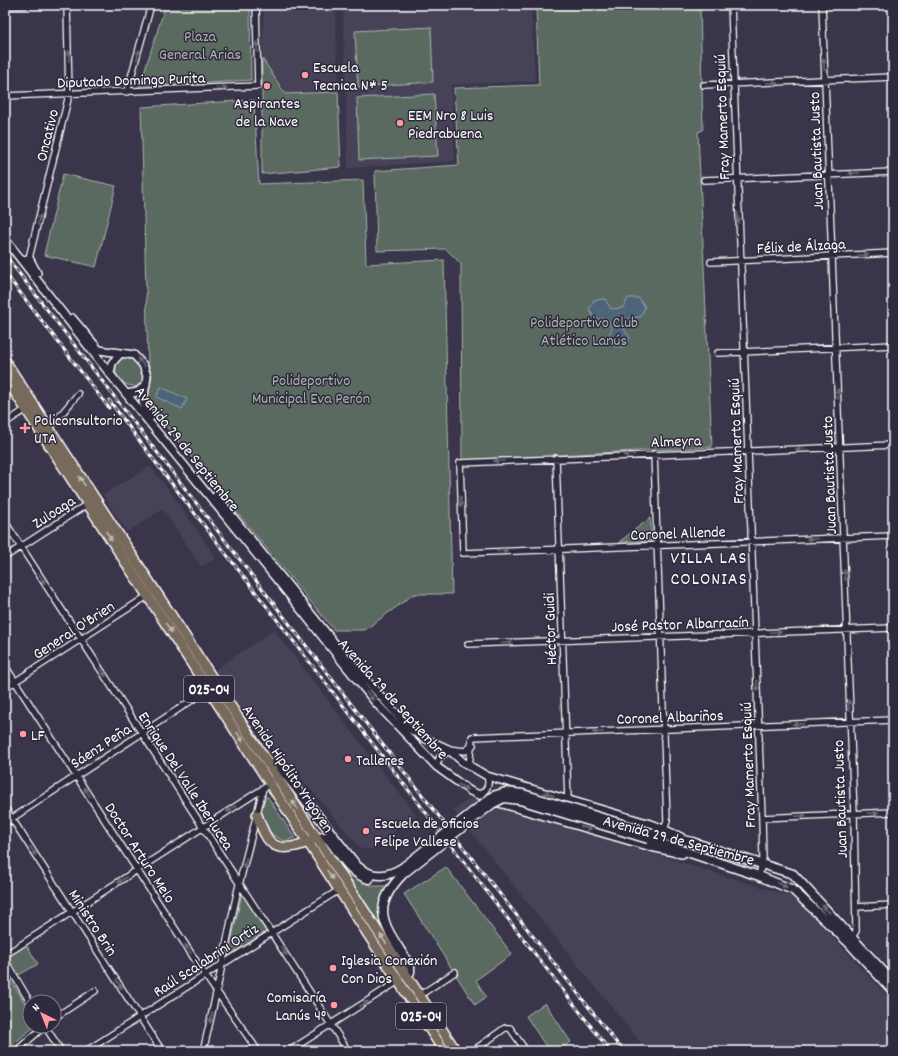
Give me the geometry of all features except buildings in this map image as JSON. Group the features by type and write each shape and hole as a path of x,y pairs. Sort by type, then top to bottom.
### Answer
{"main road":[{"name":"Avenida Hipólito Yrigoyen","path":"5,361 29,407 151,593 279,781 339,890 444,1051"},
{"name":"Avenida Hipólito Yrigoyen","path":"5,377 49,429 91,502"},
{"name":"Avenida Hipólito Yrigoyen","path":"151,593 266,786 313,843 407,976 456,1051"},
{"path":"267,763 276,765 290,779 352,869 364,878 388,880 404,873"},
{"path":"257,815 269,842 277,847 288,848 313,843 325,837 331,838 351,859 364,871 371,875 389,874 402,868 493,796 511,792 523,794 650,836 700,858"},
{"path":"407,976 410,972 410,966 386,926 382,914 383,902 388,893 404,873 492,804 504,798 520,800 650,836 692,842"},
{"name":"Avenida 29 de Septiembre","path":"692,842 793,874 851,940 893,991"},
{"name":"Avenida 29 de Septiembre","path":"700,858 759,876 798,893 851,940 893,982"}],"street":[{"path":"5,6 25,5"},
{"name":"Oncativo","path":"30,258 69,95 67,5"},
{"path":"127,92 151,5"},
{"name":"Diputado Domingo Purita","path":"5,96 69,95 258,86 256,5"},
{"name":"Fray Mamerto Esquiú","path":"730,5 762,818 762,863 759,876"},
{"name":"Juan Bautista Justo","path":"822,5 830,174 847,629 849,722 854,814 856,931 851,940"},
{"path":"704,85 893,78"},
{"path":"704,180 893,172"},
{"name":"Avenida 29 de Septiembre","path":"5,239 110,374 340,660 376,703 436,767 463,788 477,795 651,847 700,858"},
{"name":"Félix de Álzaga","path":"711,262 893,253"},
{"path":"19,256 23,259 30,258"},
{"name":"Avenida 29 de Septiembre","path":"30,258 35,271 92,343 104,352 136,356 146,370 146,384 143,402 148,414 344,654 409,728 424,738 450,751 469,767 487,776 664,830 692,842"},
{"path":"718,353 893,345"},
{"path":"110,374 112,363 120,354"},
{"path":"126,394 138,392 146,384"},
{"path":"49,429 78,394"},
{"path":"5,423 29,407"},
{"name":"Almeyra","path":"463,553 460,463 893,445"},
{"path":"654,454 667,821 664,830"},
{"name":"Héctor Guidi","path":"556,458 568,800"},
{"name":"Zuloaga","path":"5,557 91,502"},
{"name":"Enrique Del Valle Iberlucea","path":"5,522 348,1051"},
{"name":"Coronel Allende","path":"463,553 893,536"},
{"name":"General O'Brien","path":"5,688 151,593"},
{"name":"José Pastor Albarracín","path":"468,644 660,638 893,628"},
{"name":"Doctor Arturo Melo","path":"5,666 205,974 258,1051"},
{"name":"Sáenz Peña","path":"5,823 209,689"},
{"name":"Coronel Albariños","path":"473,744 472,737 893,720"},
{"path":"436,767 440,757 445,753 450,751 465,751 473,744"},
{"path":"469,767 473,744"},
{"path":"477,795 484,792 488,786 487,776"},
{"path":"5,955 266,786 290,779"},
{"path":"203,1051 218,993 221,964 239,884 266,786"},
{"name":"Ministro Brin","path":"5,808 162,1051"},
{"path":"762,818 893,812"},
{"name":"Raúl Scalabrini Ortiz","path":"86,1051 339,890"},
{"path":"856,906 893,905"},
{"path":"5,960 25,994"},
{"path":"5,973 10,969"},
{"path":"420,996 455,972"},
{"path":"289,1051 407,976"},
{"path":"62,1013 95,991"},
{"path":"473,1051 506,1028 510,1028 526,1051"},
{"path":"16,1051 36,1034"},
{"path":"50,1034 61,1051"}],"shaded area":[{"name":"EEM Nro 8 Luis Piedrabuena","path":"343,5 493,5 500,7 502,5 531,5 535,81 451,85 455,161 348,168"},
{"name":"Escuela Tecnica N* 5","path":"335,6 341,167 286,170 262,58 264,8"},
{"path":"150,466 174,497 216,558 201,567 163,509 127,532 103,495"},
{"path":"274,630 416,815 373,849 361,849 241,710 215,670"},
{"path":"477,794 499,806 796,898 893,1002 893,1051 647,1051 453,810"}],"green space":[{"name":"Plaza General Arias","path":"250,5 251,80 139,88 165,7"},
{"name":"Polideportivo Club Atlético Lanús","path":"536,5 700,5 703,130 698,132 712,447 462,460 461,264 446,249 377,251 375,171 459,165 454,88 539,85"},
{"path":"431,27 433,82 358,87 355,31"},
{"path":"262,58 285,94 338,92 341,167 262,174"},
{"path":"434,94 438,156 359,160 357,98"},
{"name":"Polideportivo Municipal Eva Perón","path":"254,100 259,184 363,180 366,264 444,260 452,594 414,594 365,630 334,630 150,407 147,399 152,375 148,363 141,107"},
{"path":"63,174 116,186 96,267 44,255"},
{"path":"124,356 133,358 145,373 144,380 140,386 128,385 119,379 116,364 119,358"},
{"path":"650,518 652,541 619,542"},
{"path":"265,797 268,797 295,838 285,841 276,837 266,827 261,813"},
{"path":"328,845 356,878 373,886 388,886 380,913 386,932 396,950"},
{"path":"446,867 512,954 476,980 486,997 475,1005 404,894"},
{"path":"242,893 267,931 228,956"},
{"path":"25,943 38,964 17,976 6,957"},
{"path":"11,981 22,998 22,1034 25,1034 5,1051 5,986"},
{"path":"545,1003 571,1042 556,1051 549,1051 526,1016"}],"water":[{"path":"628,298 639,298 645,307 640,317 629,318 624,329 630,338 624,347 613,346 608,338 612,328 607,319 596,319 589,310 594,300 605,299 611,309 623,308"},
{"path":"161,387 187,399 182,409 156,397"}],"railway":[{"path":"5,255 365,722 623,1051"},
{"path":"5,273 109,408"},
{"path":"109,400 162,471 610,1051"}],"place":[{"name":"Escuela Tecnica N* 5","path":"305,75"},
{"name":"Aspirantes de la Nave","path":"267,86"},
{"name":"EEM Nro 8 Luis Piedrabuena","path":"400,123"},
{"name":"Policonsultorio UTA","path":"25,428"},
{"name":"LF","path":"23,734"},
{"name":"Talleres","path":"348,759"},
{"name":"Escuela de oficios Felipe Vallese","path":"366,831"},
{"name":"Iglesia Conexión Con Dios","path":"333,968"},
{"name":"Comisaría Lanús 4°","path":"334,1005"}],"district":[{"name":"VILLA LAS COLONIAS","path":"709,567"}]}
